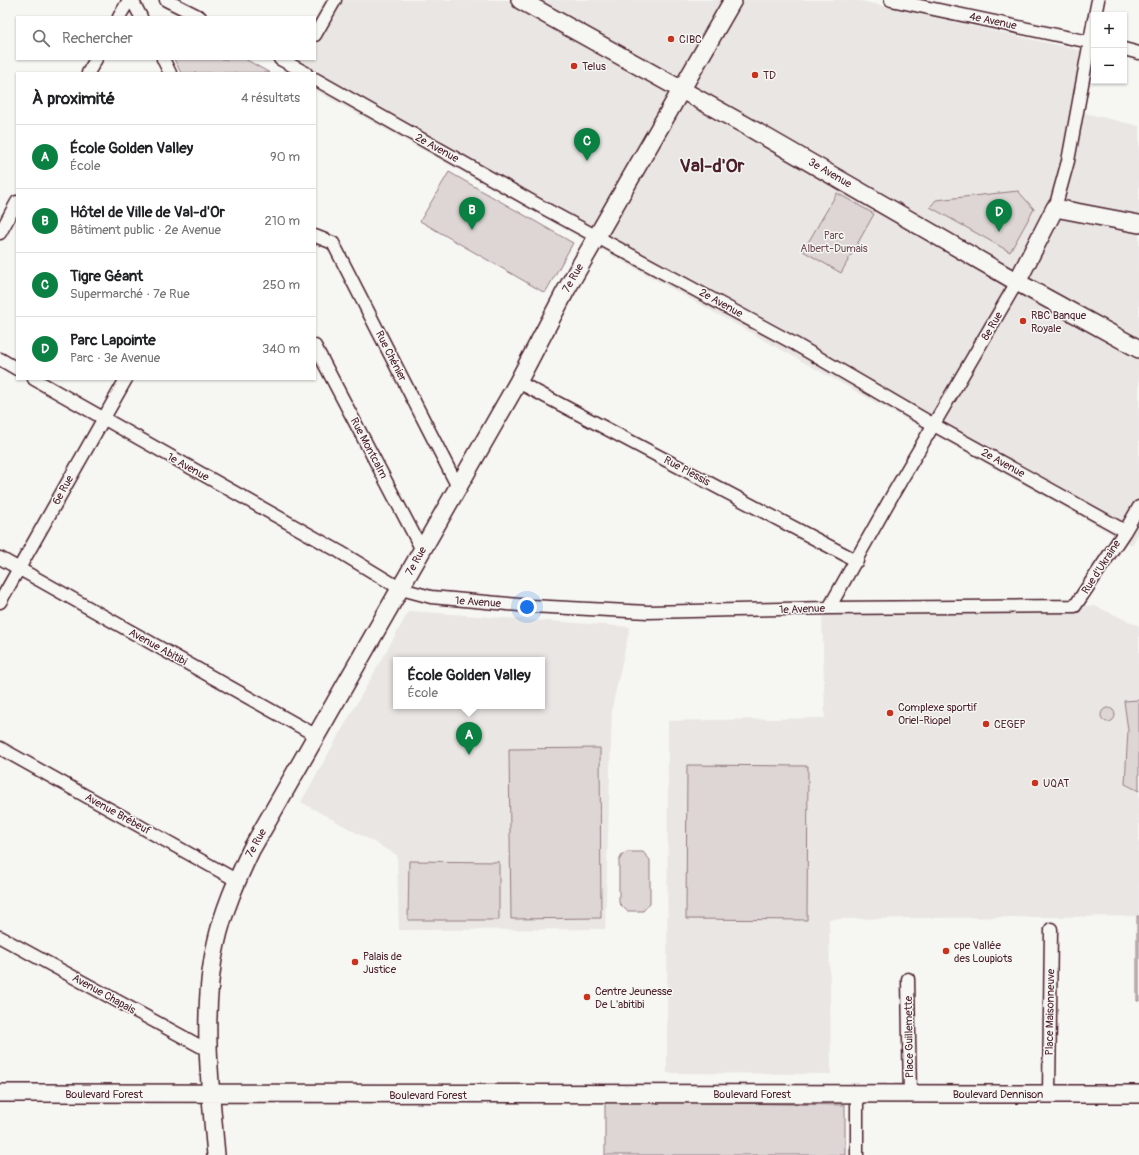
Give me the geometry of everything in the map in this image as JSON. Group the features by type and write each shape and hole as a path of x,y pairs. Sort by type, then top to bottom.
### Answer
{"street":[{"path":"120,16 130,0 140,16"},
{"path":"166,0 198,16"},
{"path":"316,33 335,0"},
{"name":"3e Avenue","path":"520,0 683,90 1017,282 1139,349"},
{"name":"7e Rue","path":"216,1155 209,1051 210,992 216,944 236,880 251,850 518,382 597,237 683,90 733,0"},
{"name":"4e Avenue","path":"891,0 1091,42"},
{"path":"1096,12 1098,0"},
{"name":"8e Rue","path":"829,608 893,494 1017,282 1055,208 1068,161 1091,47"},
{"path":"1127,50 1139,53"},
{"path":"89,72 95,60"},
{"path":"164,60 170,72"},
{"path":"282,60 299,68"},
{"name":"2e Avenue","path":"316,79 540,206 795,344 934,425 1125,532"},
{"path":"0,233 16,204"},
{"path":"1055,208 1139,224"},
{"name":"Rue Chénier","path":"316,236 334,243 458,487"},
{"name":"Rue Montcalm","path":"316,348 422,550"},
{"path":"0,359 16,368"},
{"name":"1e Avenue","path":"36,380 340,552 401,589 446,600 648,612 829,608 1075,606"},
{"name":"6e Rue","path":"0,602 125,380"},
{"name":"Rue Plessis","path":"518,382 857,560"},
{"name":"Rue d'Ukraine","path":"1075,606 1125,532 1139,507"},
{"name":"Avenue Abitibi","path":"0,558 317,736"},
{"name":"Avenue Brébeuf","path":"0,748 236,880"},
{"name":"Place Maisonneuve","path":"1049,1094 1051,929"},
{"name":"Avenue Chapais","path":"0,937 209,1051"},
{"name":"Place Guillemette","path":"908,979 910,1094"},
{"name":"Boulevard Forest","path":"0,1093 857,1094"},
{"path":"857,1094 857,1155"},
{"name":"Boulevard Dennison","path":"857,1094 1139,1094"}],"shaded area":[{"path":"325,0 856,0 1083,51 1072,110 1139,126 1139,532 1132,545 316,91 316,72 282,72 289,60 316,60 316,16"},
{"path":"1095,606 1139,626 1139,700 1124,701 1128,730 1125,784 1139,791 1139,916 829,919 831,1074 667,1073 668,721 825,718 822,609"},
{"path":"409,611 630,627 612,707 605,929 399,930 397,855 301,802"}],"green space":[{"path":"174,60 247,60 268,72 180,72"},
{"path":"449,172 573,243 545,293 420,221"},
{"path":"1018,191 1034,209 1010,252 930,207 936,200"},
{"name":"Parc Albert-Dumais","path":"837,193 874,214 841,273 803,251"},
{"path":"1139,700 1139,791 1125,784 1128,730 1124,701"},
{"path":"1108,708 1113,710 1115,715 1113,720 1108,722 1103,720 1101,715 1103,710"},
{"path":"600,748 601,918 511,919 509,749"},
{"path":"687,765 808,766 807,920 686,919"},
{"path":"627,852 643,852 650,860 650,903 643,911 627,911 619,903 619,861 622,855"},
{"path":"409,861 499,862 499,920 408,920"},
{"path":"1137,916 1139,916 1139,1001 1137,1001"},
{"path":"605,1101 845,1105 845,1155 605,1155"}],"place":[{"name":"CIBC","path":"671,39"},
{"name":"Telus","path":"574,66"},
{"name":"TD","path":"755,75"},
{"name":"Tigre Géant","path":"587,161"},
{"name":"Hôtel de Ville de Val-d'Or","path":"472,230"},
{"name":"Parc Lapointe","path":"999,232"},
{"name":"RBC Banque Royale","path":"1023,321"},
{"name":"Complexe sportif Oriel-Riopel","path":"890,713"},
{"name":"CEGEP","path":"986,724"},
{"name":"École Golden Valley","path":"469,755"},
{"name":"UQAT","path":"1035,783"},
{"name":"cpe Vallée des Loupiots","path":"946,951"},
{"name":"Palais de Justice","path":"355,962"},
{"name":"Centre Jeunesse De L'abitibi","path":"587,997"}],"district":[{"name":"Val-d'Or","path":"712,166"}]}
